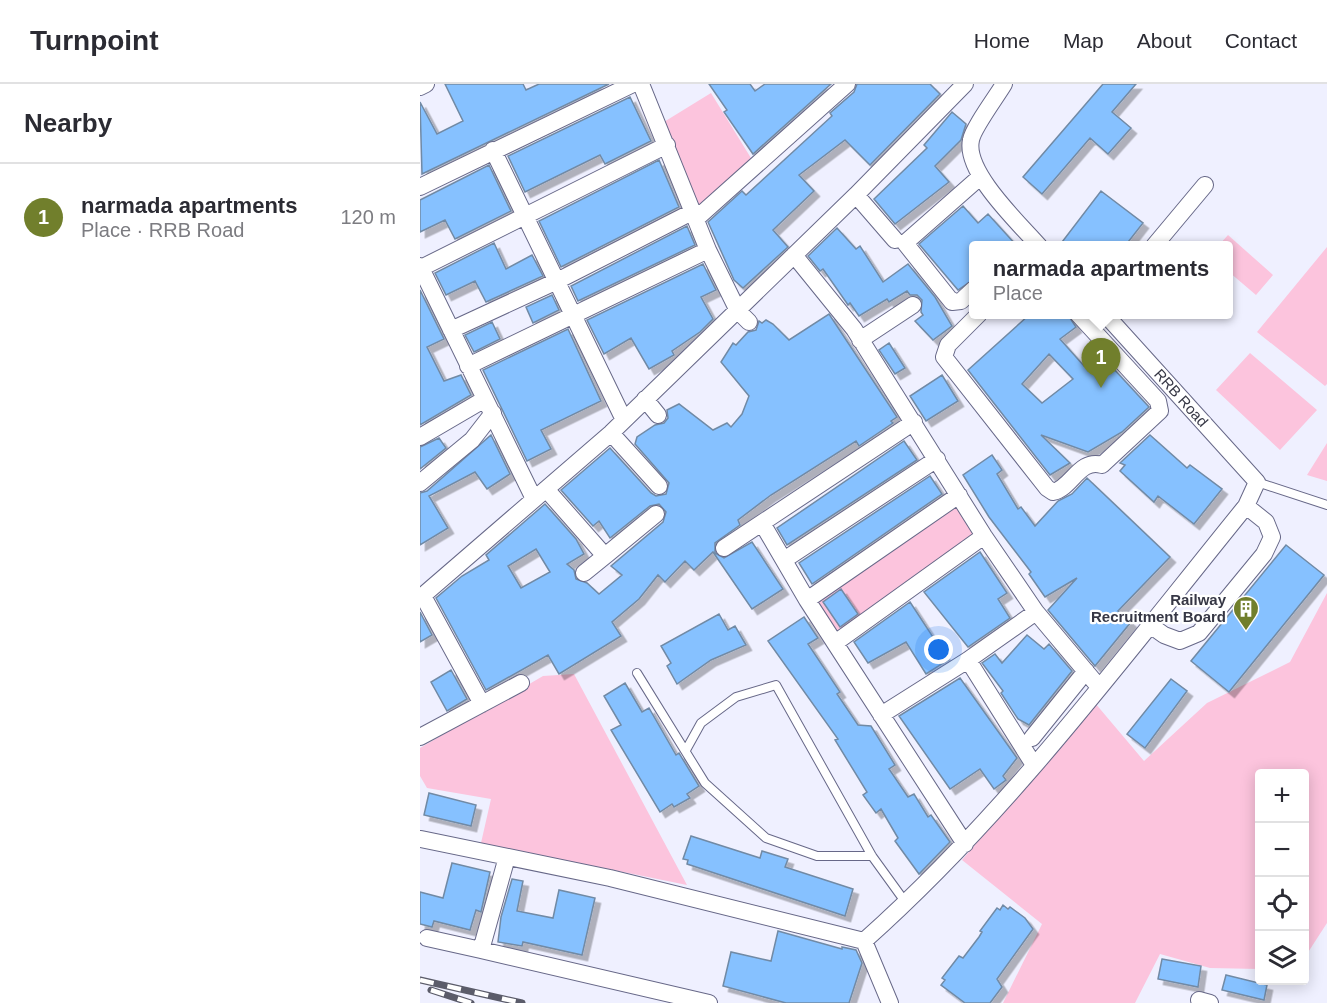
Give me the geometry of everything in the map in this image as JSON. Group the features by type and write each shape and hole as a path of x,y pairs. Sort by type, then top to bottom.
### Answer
{"street":[{"path":"420,87 426,84"},
{"path":"420,186 633,84"},
{"path":"641,84 696,215 708,250 744,316"},
{"path":"451,330 696,215 847,84"},
{"path":"1004,84 971,139 972,159 980,177 1029,241"},
{"path":"482,704 421,597 611,433 645,399 744,316 794,255 856,195 956,87"},
{"path":"605,556 540,494 468,366 421,267 667,145"},
{"path":"493,150 624,420"},
{"path":"969,294 961,301 952,302 905,243 980,177"},
{"path":"1158,241 1205,185"},
{"path":"856,195 895,240"},
{"path":"468,366 575,317 708,250"},
{"path":"794,255 860,340 984,536 1036,612 1083,674"},
{"path":"860,340 913,304"},
{"path":"975,319 948,345 944,357 1053,492 1059,491 1076,473 1090,464 1102,465 1160,411 1158,400 1082,319"},
{"name":"RRB Road","path":"1109,319 1257,482"},
{"path":"645,399 658,415"},
{"path":"420,437 489,406"},
{"path":"420,483 472,440 489,406"},
{"path":"724,548 914,422"},
{"path":"611,433 659,486"},
{"path":"784,560 937,459"},
{"path":"864,941 965,844 1034,765 1246,506 1257,482"},
{"path":"807,600 959,495"},
{"path":"1150,625 1164,635 1180,641 1198,633 1264,554 1272,537 1266,522 1246,506"},
{"path":"584,573 656,514"},
{"path":"762,523 807,600 965,844"},
{"path":"835,643 984,536"},
{"path":"881,715 968,660 1036,612"},
{"path":"1044,636 1099,687"},
{"path":"968,660 1034,765"},
{"path":"1032,738 1083,674"},
{"path":"420,737 521,683"},
{"path":"421,839 610,878 864,941"},
{"path":"481,950 507,857"},
{"path":"427,938 709,1003"},
{"path":"864,941 890,1003"}],"lane":[{"path":"1257,482 1327,505"},
{"path":"637,673 705,783 766,838 816,856 872,856"},
{"path":"686,750 701,723 718,710 736,697 776,685 872,856 906,903"}],"shaded area":[{"path":"711,93 754,163 697,218 659,125"},
{"path":"1228,235 1273,275 1256,295 1233,275 1233,241 1223,241"},
{"path":"1327,247 1327,384 1325,386 1257,332"},
{"path":"1250,353 1317,410 1280,450 1216,390"},
{"path":"1327,443 1327,481 1307,475"},
{"path":"959,495 984,536 835,643 807,600"},
{"path":"1327,593 1327,923 1309,951 1309,769 1255,769 1255,969 1210,968 1160,954 1135,1003 1003,1003 1042,924 962,860 1095,703 1144,761 1207,703 1290,662"},
{"path":"574,674 687,885 481,843 491,799 427,788 420,776 420,748 543,676"}],"building":[{"path":"445,84 523,84 526,90 539,84 609,84 422,174 420,102 437,134 463,121"},
{"path":"709,84 750,84 755,91 765,84 831,84 753,154 724,112 727,110"},
{"path":"857,84 930,84 940,94 870,165 845,140 799,175 814,191 773,230 788,247 743,288 734,280 708,222 742,191 746,195 832,116 830,113 854,92"},
{"path":"1103,84 1136,84 1112,112 1131,128 1108,154 1090,138 1042,194 1023,177"},
{"path":"630,97 651,141 605,164 600,155 525,192 508,156"},
{"path":"952,112 966,124 961,140 935,166 949,182 895,224 874,199 927,148 924,145"},
{"path":"659,160 679,207 561,267 539,221"},
{"path":"489,165 511,211 455,239 445,220 420,232 420,200"},
{"path":"1101,191 1143,223 1129,241 1063,241"},
{"path":"963,206 978,223 988,214 1012,241 969,241 969,282 958,290 919,244"},
{"path":"687,226 695,245 578,301 571,286"},
{"path":"837,228 856,249 860,246 883,282 908,264 935,297 952,326 933,340 915,321 923,315 922,300 917,295 910,295 907,291 889,302 887,299 859,316 850,303 848,305 823,269 820,271 808,256"},
{"path":"494,243 506,269 532,255 543,276 486,302 475,281 446,295 435,273"},
{"path":"703,264 716,290 701,297 713,319 700,332 672,351 674,355 649,369 631,338 604,354 587,320"},
{"path":"420,290 444,339 427,347 444,381 461,375 471,395 420,425"},
{"path":"552,295 559,310 533,323 526,307"},
{"path":"829,314 897,417 891,421 893,423 859,446 856,441 771,495 738,520 740,525 715,543 715,553 724,558 752,542 783,589 752,609 713,552 694,570 685,561 665,582 658,575 639,599 612,622 621,636 559,674 548,655 486,690 436,598 462,576 489,560 486,555 545,504 576,539 584,554 567,564 574,570 576,579 587,583 599,594 622,575 611,566 663,522 666,512 659,504 650,506 610,538 599,521 593,526 561,490 610,448 651,493 656,496 666,494 669,483 635,444 637,437 655,425 664,423 668,418 667,410 679,404 713,430 727,423 731,427 742,414 749,396 721,362 733,343 736,345 748,332 756,330 759,321 762,323 766,320 789,340","holes":["536,549 550,572 521,588 508,566"]},
{"path":"1025,319 1071,319 1076,327 1060,339 1084,366 1099,353 1149,407 1122,432 1088,452 1041,435 1070,463 1050,475 968,370","holes":["1049,354 1073,379 1042,403 1022,384"]},
{"path":"492,322 500,339 474,352 465,335"},
{"path":"568,329 601,401 541,430 551,449 527,461 483,370"},
{"path":"889,343 905,368 895,374 879,350"},
{"path":"942,375 958,401 926,421 910,396"},
{"path":"491,435 510,474 487,489 475,472 429,496 448,528 420,545 420,493 427,491"},
{"path":"1150,435 1187,468 1190,465 1222,489 1194,524 1158,496 1154,502 1120,471 1125,465 1120,463"},
{"path":"439,438 446,448 420,469 420,447"},
{"path":"904,441 917,460 787,545 777,528"},
{"path":"992,455 1002,470 997,474 1018,509 1021,507 1035,526 1058,501 1072,494 1087,478 1170,557 1118,611 1131,622 1095,666 1048,610 1077,578 1045,597 1029,574 1031,572 989,517 963,475"},
{"path":"930,476 942,494 812,584 799,563"},
{"name":"Railway Recruitment Board","path":"1286,545 1324,575 1229,692 1191,661"},
{"path":"980,552 1007,593 998,599 1010,618 968,647 924,592"},
{"path":"841,589 858,614 840,627 823,602"},
{"path":"910,602 948,660 926,674 906,642 868,663 854,642"},
{"path":"420,612 432,635 420,642"},
{"path":"719,614 728,630 735,626 746,645 711,660 677,684 667,666 671,663 661,646"},
{"path":"804,617 818,638 808,644 840,692 837,694 858,725 871,726 895,765 889,769 908,797 914,794 928,817 931,815 950,842 919,874 895,841 898,838 881,809 876,813 863,795 867,792 835,740 838,739 768,641"},
{"path":"1027,635 1044,649 1049,644 1072,671 1029,725 1018,719 1001,693 1003,691 982,663 995,654 1002,663"},
{"path":"451,670 467,699 447,711 431,682"},
{"path":"960,678 1017,758 1003,776 1006,780 994,789 980,769 950,789 899,716"},
{"path":"1171,679 1187,691 1145,748 1127,734"},
{"path":"625,683 642,712 649,708 676,755 679,753 699,786 687,794 690,798 674,807 672,804 660,812 611,730 621,725 604,696"},
{"path":"429,793 476,805 471,826 424,815"},
{"path":"691,836 760,858 762,851 788,859 785,867 853,889 845,916 687,864 688,860 683,859"},
{"path":"452,863 490,872 481,912 476,910 470,930 434,921 432,927 420,924 420,892 443,898"},
{"path":"512,879 523,881 517,911 553,918 559,890 595,898 582,955 523,942 522,946 498,942 501,917"},
{"path":"1003,905 1008,909 1010,907 1025,918 1033,929 997,979 1002,987 990,1003 965,1003 941,985 945,980 942,978 959,956 963,958 997,908 1000,910"},
{"path":"778,931 842,949 842,947 856,950 862,963 849,1003 786,1003 723,986 731,952 771,961"},
{"path":"1162,959 1201,966 1198,987 1158,979"},
{"path":"1226,975 1255,982 1255,985 1267,985 1264,1000 1222,990"}],"railway":[{"path":"420,980 522,1003"},
{"path":"431,990 471,1003"}],"place":[{"name":"narmada apartments","path":"1101,388"},
{"name":"Railway Recruitment Board","path":"1246,632"}]}
